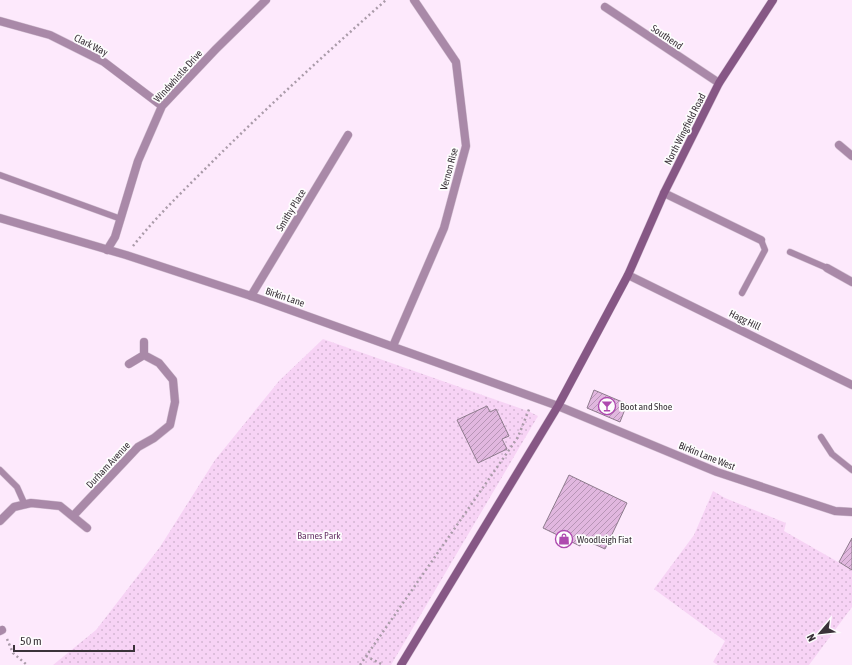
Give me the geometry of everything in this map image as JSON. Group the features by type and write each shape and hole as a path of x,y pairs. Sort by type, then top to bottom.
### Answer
{"main road":[{"name":"North Wingfield Road","path":"401,665 558,406 628,275 664,193 719,83 773,0"}],"street":[{"name":"Windwhistle Drive","path":"107,250 115,237 138,161 162,106 216,49 266,0"},
{"name":"Vernon Rise","path":"393,346 444,228 466,146 456,62 414,0"},
{"name":"Southend","path":"605,7 719,83"},
{"name":"Clark Way","path":"0,21 50,35 104,62 162,106"},
{"name":"Smithy Place","path":"252,296 348,135"},
{"path":"839,145 852,156"},
{"path":"664,193 761,240"},
{"name":"Birkin Lane","path":"0,218 126,255 252,296 558,406"},
{"path":"827,268 852,282"},
{"name":"Hagg Hill","path":"628,275 852,385"},
{"path":"129,364 144,355 144,342"},
{"name":"Durham Avenue","path":"73,516 138,447 154,438 170,425 175,402 173,380 159,363 144,355"},
{"name":"Birkin Lane West","path":"558,406 717,472 835,511 852,512"},
{"path":"0,521 14,507 31,503 60,506 87,528"}],"lane":[{"path":"0,175 121,219"},
{"path":"742,293 765,250 761,240"},
{"path":"790,252 827,268"},
{"path":"821,437 832,454 852,470"},
{"path":"0,470 17,487 25,505"}],"path":[{"path":"126,255 148,227 226,148 310,67 386,0"},
{"path":"360,665 518,437 534,398"},
{"path":"1,630 13,653 27,665"},
{"path":"366,656 383,665"}],"green space":[{"name":"Barnes Park","path":"323,339 528,411 538,416 391,665 53,665 96,630 160,547 215,460 279,381"},
{"path":"713,491 725,498 786,523 784,531 852,570 852,607 809,665 718,665 713,662 725,641 654,589 694,535"}],"building":[{"name":"Boot and Shoe","path":"594,390 627,404 620,422 587,408"},
{"path":"487,406 490,412 496,409 509,436 502,439 507,449 478,463 457,420"},
{"path":"569,475 627,503 605,549 583,539 580,546 543,528"},
{"path":"852,538 852,570 839,562"}],"place":[{"name":"Boot and Shoe","path":"607,406"},
{"name":"Woodleigh Fiat","path":"564,539"}]}
